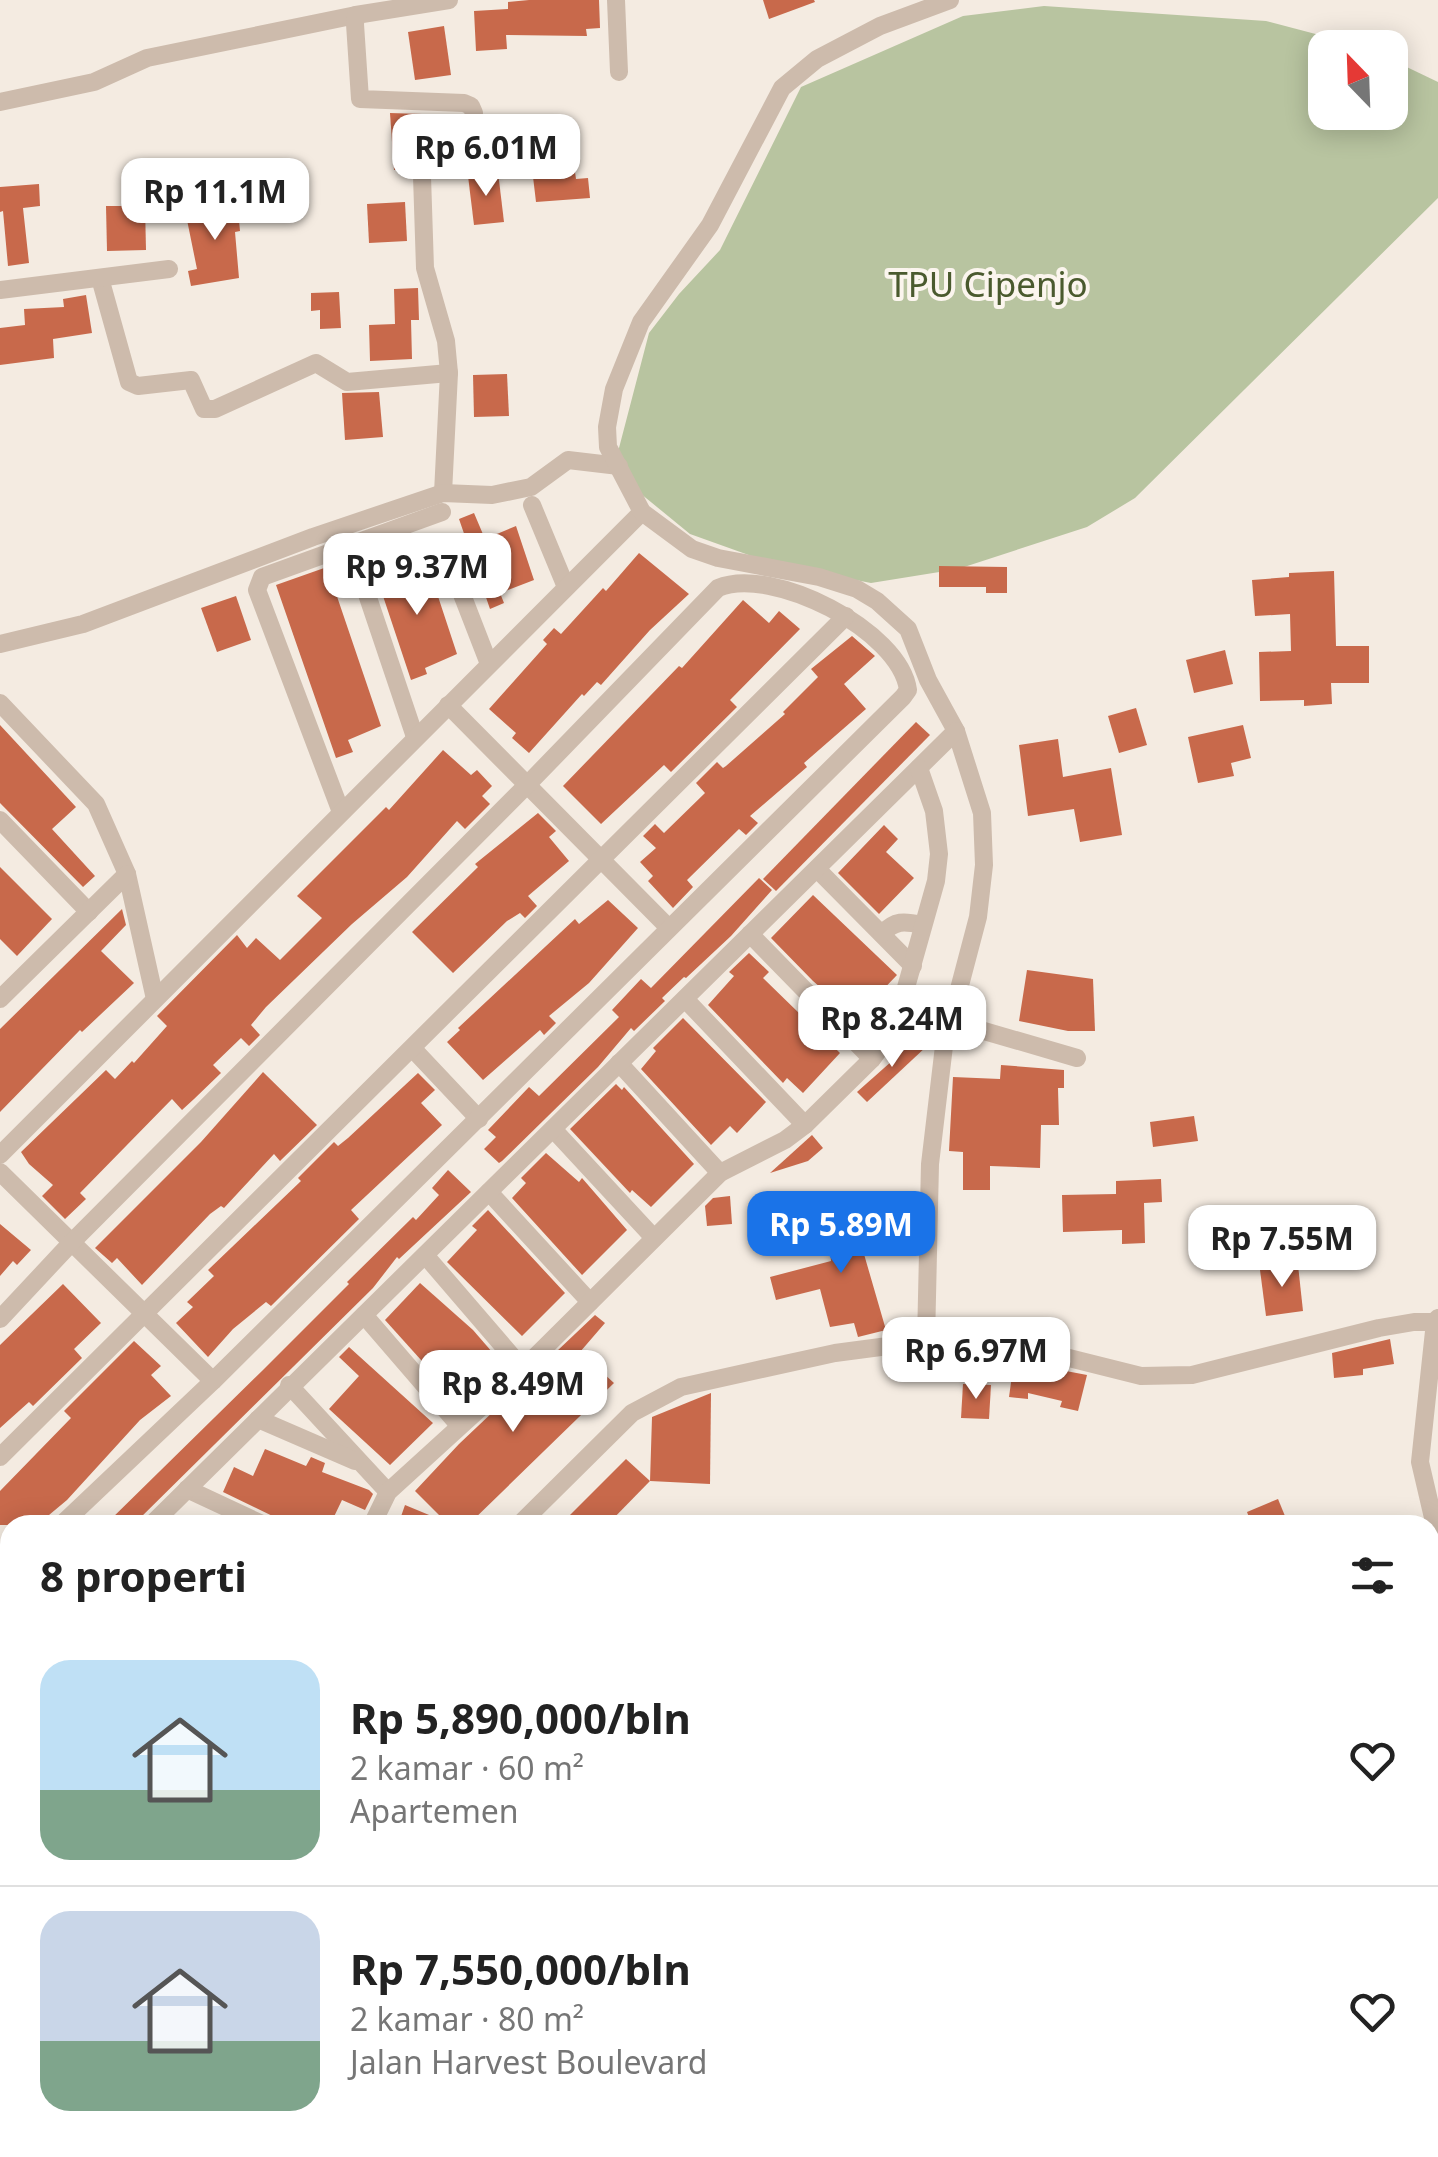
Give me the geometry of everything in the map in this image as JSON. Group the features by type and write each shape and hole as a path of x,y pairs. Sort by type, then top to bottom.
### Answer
{"street":[{"path":"0,102 94,82 146,58 449,0"},
{"path":"616,0 619,72"},
{"path":"926,1341 930,1164 944,1046 978,917 984,865 982,813 956,731 928,680 908,629 877,600 857,588 819,577 718,558 692,549 642,512 608,447 606,427 622,365 641,322 710,225 782,88 817,58 880,26 949,0"},
{"path":"356,15 360,98 464,103 474,113 462,158 422,176 425,268 446,340 449,373 442,502"},
{"path":"0,290 169,270"},
{"path":"100,278 128,382 138,386 190,380 204,409 216,409 316,363 348,382 449,373"},
{"path":"0,644 83,624 312,537 442,502 532,487 568,460 619,466"},
{"path":"340,812 257,590 262,577 350,544 442,502"},
{"path":"532,505 566,587"},
{"path":"0,1155 642,512"},
{"path":"350,544 415,737"},
{"path":"444,548 489,664"},
{"path":"0,1320 72,1242 718,588 734,581 748,581 822,602 875,636 907,679 908,690 479,1119 72,1515"},
{"path":"0,1458 846,616"},
{"path":"0,703 96,804 127,874 155,999"},
{"path":"448,705 669,928"},
{"path":"161,1515 956,731"},
{"path":"377,1515 388,1492 458,1424 524,1369 720,1173 785,1140 805,1125 872,1059 894,1030 936,881 940,836 918,768"},
{"path":"0,820 89,912"},
{"path":"817,868 913,966"},
{"path":"0,972 7,992 127,874"},
{"path":"882,934 889,926 904,921 922,926"},
{"path":"750,934 872,1059"},
{"path":"685,999 805,1125"},
{"path":"950,1021 1077,1058"},
{"path":"413,1049 479,1119"},
{"path":"620,1063 720,1173"},
{"path":"553,1129 654,1238"},
{"path":"0,1172 213,1381"},
{"path":"489,1192 590,1302"},
{"path":"425,1255 524,1369"},
{"path":"364,1316 458,1424"},
{"path":"529,1515 632,1412 657,1397 681,1387 836,1353 926,1341 991,1345 1061,1356 1141,1376 1192,1375 1379,1328 1437,1320 1420,1462 1432,1515"},
{"path":"289,1386 388,1492"},
{"path":"258,1420 360,1463"},
{"path":"187,1489 243,1515"}],"green space":[{"name":"TPU Cipenjo","path":"1044,6 1266,21 1308,32 1308,130 1408,130 1408,68 1438,82 1438,198 1135,498 1087,527 958,569 871,583 774,564 690,534 613,471 649,333 720,250 801,87 963,16"}],"building":[{"path":"599,0 600,28 586,29 587,36 506,35 507,49 476,51 474,11 508,9 508,2"},
{"path":"763,0 814,0 815,2 769,19"},
{"path":"444,26 451,75 415,80 408,32"},
{"path":"390,113 422,114 423,159 411,169 394,170"},
{"path":"497,118 500,148 481,150 485,119"},
{"path":"570,137 576,179 588,178 590,198 536,202 529,143"},
{"path":"498,172 504,222 474,225 468,176"},
{"path":"39,184 40,206 23,208 29,263 8,266 0,187"},
{"path":"237,200 239,278 191,286 188,271 197,269 186,215 208,213 207,203"},
{"path":"405,202 407,241 369,243 367,204"},
{"path":"106,206 145,206 146,250 107,251"},
{"path":"418,288 419,320 411,320 412,359 370,361 369,325 395,324 394,289"},
{"path":"339,292 341,328 320,329 320,310 311,311 311,293"},
{"path":"86,295 92,333 53,339 54,358 0,365 0,328 25,325 24,309 64,307 63,299"},
{"path":"507,374 509,416 474,417 473,375"},
{"path":"379,392 383,437 345,440 342,393"},
{"path":"474,513 485,539 516,526 534,580 500,593 504,603 490,609 459,519"},
{"path":"639,553 689,594 650,630 601,685 597,682 582,694 529,753 512,738 516,733 489,709 547,644 543,640 554,628 561,634"},
{"path":"427,563 457,654 425,668 427,674 411,680 375,572 392,566 395,576"},
{"path":"939,566 1007,567 1007,593 986,593 986,587 939,587"},
{"path":"327,567 381,726 348,740 353,752 336,758 276,585"},
{"path":"1334,571 1336,646 1369,646 1369,683 1331,683 1332,704 1304,706 1304,700 1260,701 1259,652 1291,651 1290,614 1255,616 1252,580"},
{"path":"236,596 251,640 217,652 201,608"},
{"path":"743,600 769,623 779,611 800,629 730,700 737,707 671,772 664,765 601,824 563,786 679,666 682,668"},
{"path":"852,636 875,656 844,684 866,709 750,816 758,823 746,835 739,829 687,880 693,887 673,908 648,881 653,876 640,862 656,848 643,836 655,824 664,833 705,793 696,783 717,762 723,768 726,766 785,714 818,677 811,669"},
{"path":"1225,650 1233,684 1194,693 1186,660"},
{"path":"1136,708 1147,745 1119,753 1108,716"},
{"path":"916,722 930,735 776,891 763,879"},
{"path":"0,725 76,807 52,829 95,876 83,887 0,803"},
{"path":"1243,725 1251,758 1231,763 1234,776 1198,783 1188,737"},
{"path":"1058,739 1063,777 1111,768 1122,835 1080,842 1074,809 1028,816 1019,745"},
{"path":"443,750 471,775 477,770 492,786 482,796 490,804 465,829 457,821 407,877 266,1007 251,1025 260,1035 249,1046 241,1038 213,1065 221,1073 182,1110 172,1099 80,1193 86,1199 65,1219 42,1196 53,1185 21,1152 106,1070 115,1079 134,1063 167,1026 157,1016 237,935 247,948 256,938 280,960 322,918 297,896 386,807 389,810"},
{"path":"538,813 556,831 549,837 569,861 528,896 537,906 525,918 520,913 507,921 453,973 412,932 478,867 475,864"},
{"path":"884,825 898,839 886,852 914,878 879,914 838,873"},
{"path":"0,867 52,919 17,956 0,939"},
{"path":"759,878 772,890 731,936 662,998 665,1001 634,1031 631,1028 598,1067 502,1161 499,1163 484,1149 496,1137 488,1130 529,1087 539,1096 619,1017 612,1010 641,979 651,988"},
{"path":"813,895 897,975 874,999 884,1008 866,1027 771,938"},
{"path":"608,900 638,928 589,983 549,1016 556,1023 544,1035 540,1030 483,1080 447,1042 575,919 579,924"},
{"path":"122,909 126,925 101,951 134,983 80,1030 0,1112 0,1029"},
{"path":"749,953 769,972 763,978 840,1053 803,1093 787,1078 783,1083 708,1005 734,976 729,972"},
{"path":"1027,970 1093,979 1095,1031 1068,1031 1019,1021"},
{"path":"683,1018 766,1102 737,1133 730,1126 711,1145 641,1069 656,1051 653,1048"},
{"path":"919,1037 927,1046 867,1102 857,1092"},
{"path":"1001,1065 1064,1070 1064,1088 1058,1088 1059,1125 1041,1125 1040,1168 990,1166 990,1190 963,1190 963,1152 949,1151 953,1077 1000,1079"},
{"path":"263,1072 317,1125 280,1161 274,1154 224,1208 221,1206 210,1214 142,1285 117,1258 112,1263 95,1248 201,1142"},
{"path":"418,1073 435,1090 421,1103 442,1125 351,1210 359,1219 271,1306 266,1302 233,1329 208,1357 176,1323 193,1307 187,1302 214,1276 208,1270 301,1181 298,1178 334,1142 338,1146 348,1138"},
{"path":"616,1084 622,1090 624,1087 694,1164 651,1207 632,1190 630,1193 570,1129"},
{"path":"1194,1116 1198,1141 1153,1147 1150,1122"},
{"path":"812,1135 823,1148 808,1161 770,1173"},
{"path":"546,1153 579,1182 582,1178 627,1230 582,1275 512,1198 526,1183 521,1178"},
{"path":"448,1170 471,1192 397,1257 373,1288 143,1515 115,1515 413,1217 416,1220 439,1195 432,1188"},
{"path":"1161,1179 1162,1202 1144,1203 1145,1243 1122,1244 1122,1230 1063,1232 1062,1195 1116,1194 1116,1181"},
{"path":"730,1196 732,1224 707,1226 705,1206 713,1198"},
{"path":"880,1205 883,1226 857,1230 886,1330 858,1337 854,1323 830,1327 820,1289 776,1300 770,1277 831,1261 827,1216 858,1213 857,1209"},
{"path":"488,1210 565,1293 522,1336 447,1262 477,1230 472,1226"},
{"path":"0,1224 31,1250 17,1265 13,1261 0,1276"},
{"path":"1298,1265 1303,1311 1266,1316 1260,1270"},
{"path":"420,1283 473,1330 499,1360 457,1400 385,1320"},
{"path":"63,1284 101,1323 74,1349 82,1358 33,1406 29,1402 0,1428 0,1345"},
{"path":"595,1315 605,1323 580,1352 614,1383 478,1515 439,1515 415,1491"},
{"path":"1390,1339 1394,1364 1363,1369 1363,1375 1334,1378 1332,1353"},
{"path":"134,1341 161,1366 151,1375 171,1396 140,1420 49,1515 0,1515 0,1491 71,1418 64,1411"},
{"path":"349,1347 433,1423 390,1465 329,1409 359,1376 339,1357"},
{"path":"1014,1361 1087,1375 1078,1411 1060,1407 1062,1401 1028,1393 1028,1399 1009,1397"},
{"path":"963,1384 991,1385 989,1419 961,1418"},
{"path":"711,1393 710,1484 650,1481 652,1417"},
{"path":"265,1449 306,1466 311,1457 325,1463 322,1472 373,1494 365,1510 342,1500 335,1515 270,1515 223,1492 234,1467 253,1476"},
{"path":"626,1459 650,1481 617,1515 570,1515"},
{"path":"1278,1499 1285,1515 1248,1515 1247,1512"},
{"path":"405,1505 429,1515 402,1515"}]}
